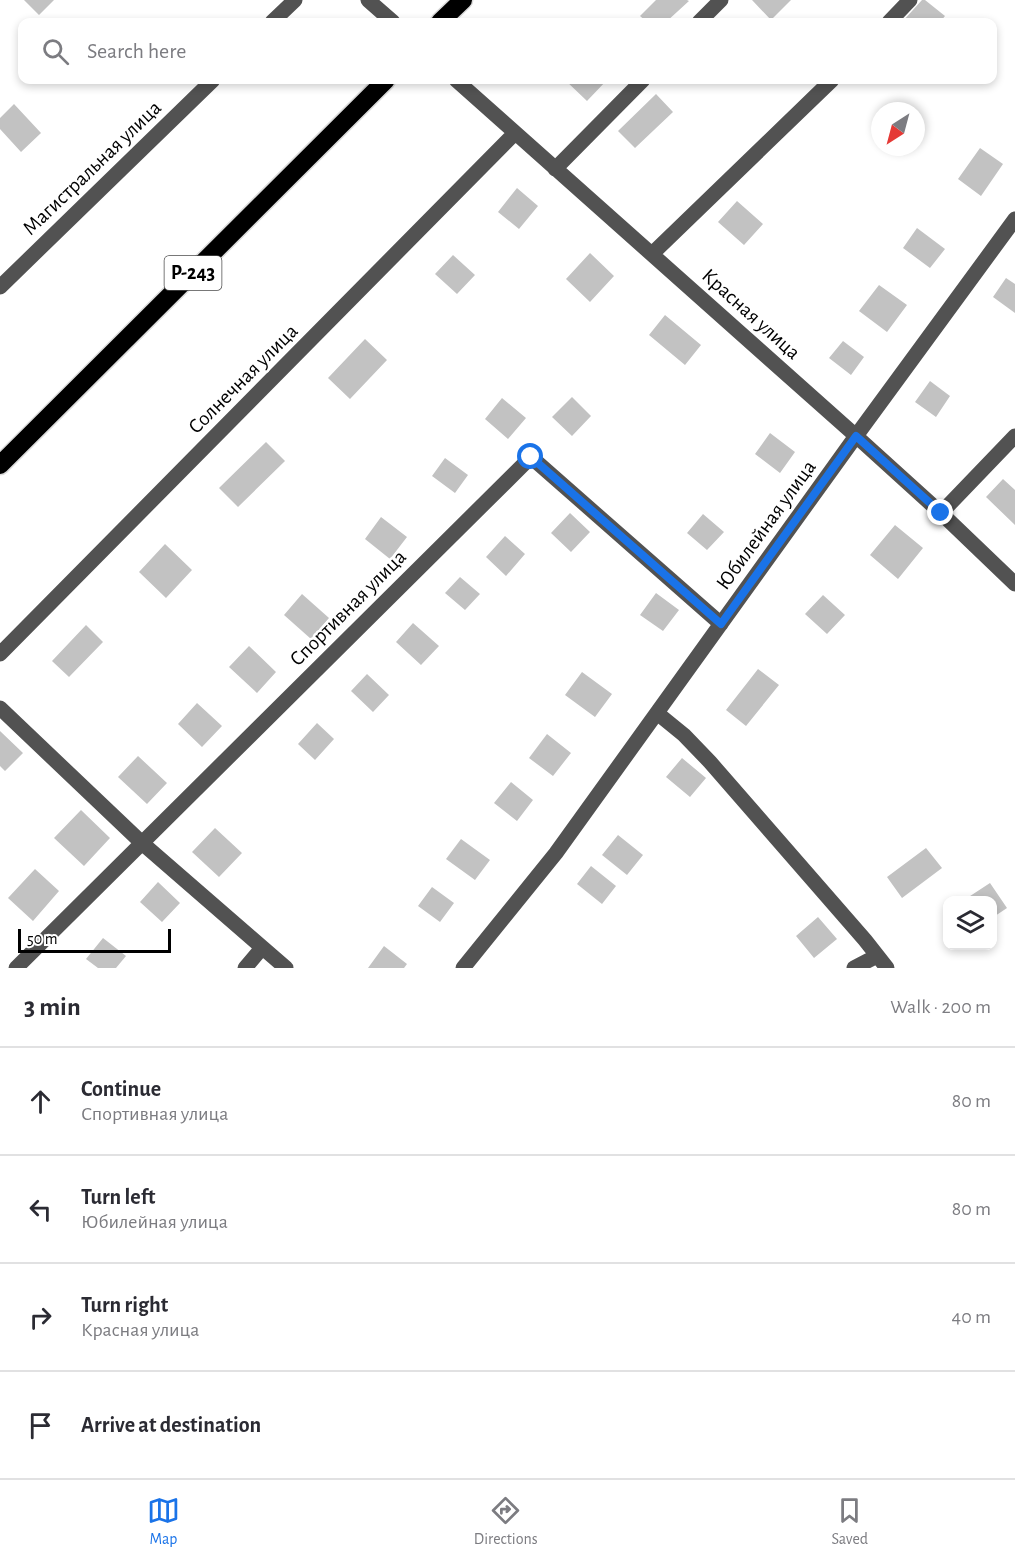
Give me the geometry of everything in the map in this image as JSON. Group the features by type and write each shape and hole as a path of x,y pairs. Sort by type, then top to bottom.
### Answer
{"highway":[{"path":"444,18 463,0"},
{"name":"Р-243","path":"0,465 382,84"}],"street":[{"path":"276,18 295,0"},
{"path":"368,0 388,18"},
{"path":"703,18 721,0"},
{"path":"894,18 910,0"},
{"name":"Магистральная улица","path":"0,286 209,84"},
{"name":"Красная улица","path":"460,84 856,436 1015,583"},
{"path":"555,169 639,84"},
{"path":"652,254 828,84"},
{"name":"Солнечная улица","path":"0,654 515,133"},
{"name":"Юбилейная улица","path":"463,968 556,853 1015,219"},
{"path":"941,513 1015,436"},
{"name":"Спортивная улица","path":"16,968 531,457 721,624"},
{"path":"0,708 142,843 286,968"},
{"path":"657,713 684,735 710,762 887,968"},
{"path":"244,968 262,948"},
{"path":"854,968 878,956"}],"building":[{"path":"24,0 54,0 39,15"},
{"path":"656,0 689,1 670,18 642,18 640,16"},
{"path":"752,0 791,0 773,18 769,18"},
{"path":"922,0 945,16 943,18 906,18"},
{"path":"569,84 603,84 587,101"},
{"path":"656,94 673,112 635,148 618,131"},
{"path":"14,104 41,133 21,152 0,129 0,118"},
{"path":"980,148 1003,164 981,196 958,179"},
{"path":"517,188 538,206 519,229 498,212"},
{"path":"737,201 763,224 744,245 718,222"},
{"path":"917,228 945,249 930,268 903,248"},
{"path":"590,253 614,276 590,302 566,279"},
{"path":"453,255 475,275 457,294 435,274"},
{"path":"1006,278 1015,284 1015,313 993,297"},
{"path":"879,285 907,305 887,332 859,311"},
{"path":"665,315 701,345 685,365 649,335"},
{"path":"365,339 387,360 350,399 328,378"},
{"path":"843,341 864,357 851,375 829,358"},
{"path":"930,381 950,396 936,417 915,402"},
{"path":"572,397 591,416 572,436 552,417"},
{"path":"502,398 526,418 508,439 485,419"},
{"path":"770,433 795,452 780,473 755,454"},
{"path":"266,442 285,461 238,507 219,488"},
{"path":"445,458 468,475 455,493 432,476"},
{"path":"1003,479 1015,490 1015,525 986,497"},
{"path":"570,513 590,532 571,552 551,533"},
{"path":"703,514 724,532 707,550 687,533"},
{"path":"381,517 407,537 390,559 365,539"},
{"path":"895,525 923,548 898,579 870,555"},
{"path":"505,536 525,554 506,576 486,557"},
{"path":"165,544 192,570 166,598 139,572"},
{"path":"460,577 480,594 465,610 445,593"},
{"path":"656,593 679,610 663,631 640,615"},
{"path":"302,594 329,618 311,639 284,615"},
{"path":"823,595 845,615 827,634 805,614"},
{"path":"413,623 439,646 421,665 396,642"},
{"path":"86,625 103,642 69,677 52,661"},
{"path":"249,646 276,672 257,693 229,667"},
{"path":"758,669 779,685 746,726 726,710"},
{"path":"582,672 612,694 595,717 565,695"},
{"path":"367,674 389,695 373,712 351,691"},
{"path":"197,703 222,726 202,747 178,724"},
{"path":"317,723 334,739 315,760 298,744"},
{"path":"0,731 23,753 5,771 0,766"},
{"path":"547,734 571,753 553,776 529,758"},
{"path":"138,756 167,783 147,804 118,777"},
{"path":"682,758 706,778 690,797 666,777"},
{"path":"511,782 533,800 517,821 494,803"},
{"path":"81,810 110,838 84,866 54,838"},
{"path":"215,828 242,853 219,877 192,852"},
{"path":"618,835 643,855 627,875 602,855"},
{"path":"461,839 490,860 475,880 446,859"},
{"path":"926,848 942,868 902,898 887,877"},
{"path":"591,866 616,886 602,904 577,884"},
{"path":"35,869 59,891 33,921 8,898"},
{"path":"158,882 180,903 162,922 140,902"},
{"path":"990,883 1007,908 997,915 997,896 970,896"},
{"path":"432,887 454,903 440,922 418,906"},
{"path":"818,917 837,939 814,958 796,936"},
{"path":"103,938 126,956 116,968 98,968 86,959"},
{"path":"384,946 407,964 404,968 368,968"}],"route":[{"path":"531,457 721,624 856,436 941,513"}]}
